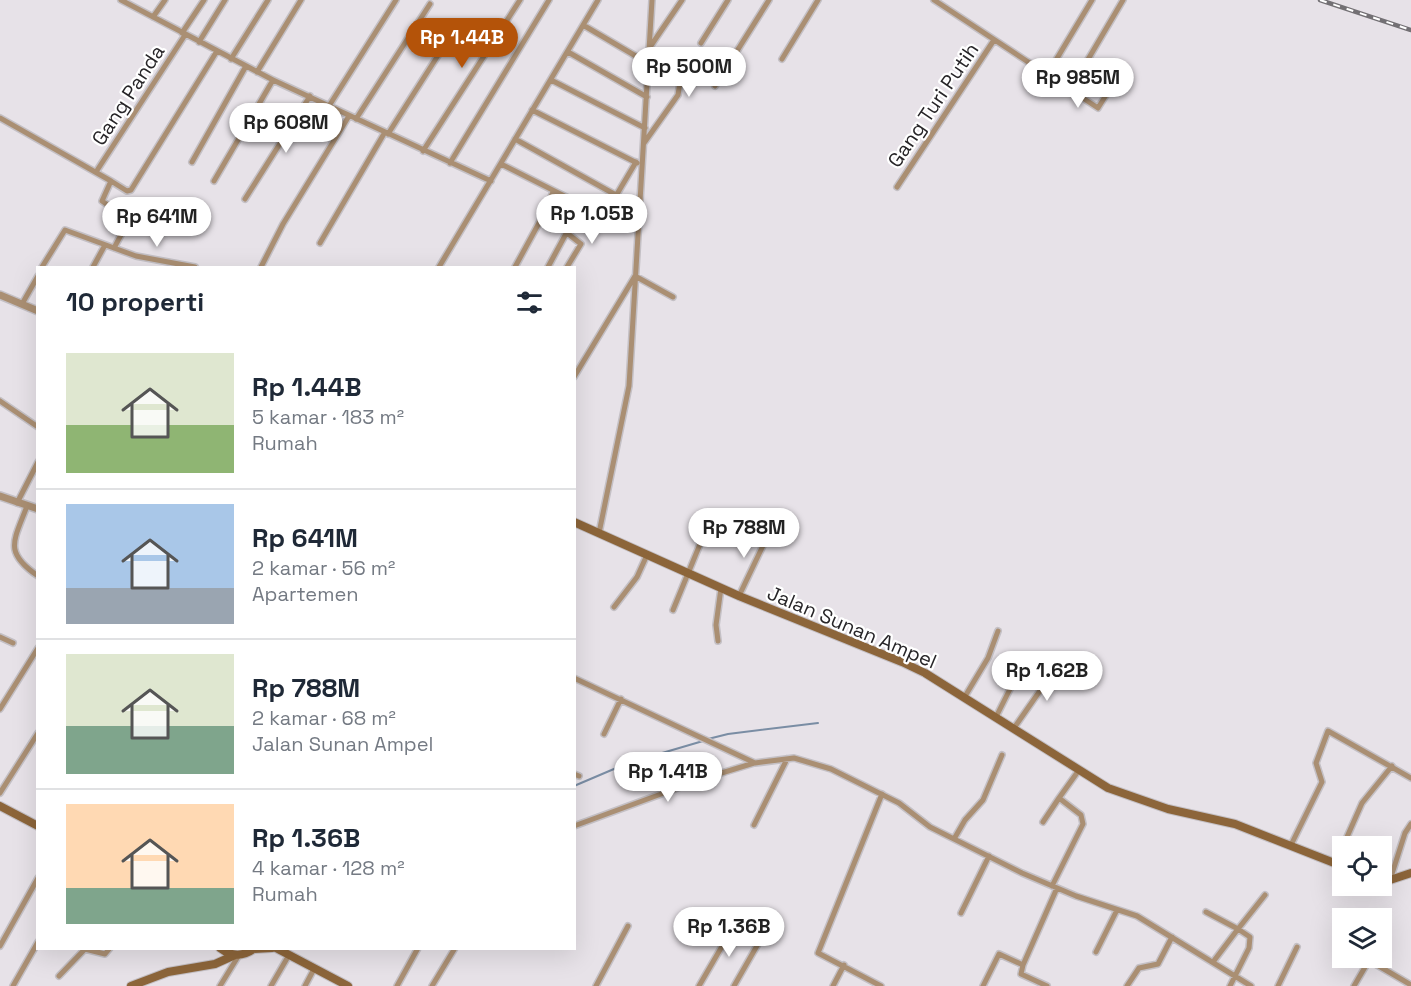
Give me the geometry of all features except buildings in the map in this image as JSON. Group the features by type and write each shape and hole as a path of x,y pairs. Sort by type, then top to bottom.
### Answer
{"main road":[{"name":"Jalan Sunan Ampel","path":"576,523 739,596 902,662 1014,728 1076,775 1129,797 1235,824 1332,862"},
{"path":"0,806 35,825"},
{"path":"1392,878 1411,873"},
{"path":"214,964 221,950"},
{"path":"224,950 237,955"},
{"path":"130,986 214,964 251,950"},
{"path":"278,950 348,986"}],"street":[{"path":"153,18 165,0"},
{"name":"Gang Panda","path":"96,172 204,0"},
{"path":"199,42 225,0"},
{"path":"231,58 268,0"},
{"path":"257,72 302,0"},
{"path":"329,106 396,0"},
{"path":"423,150 520,0"},
{"path":"450,163 549,0"},
{"path":"440,266 598,0"},
{"path":"599,533 629,386 639,163 645,128 652,0"},
{"path":"650,49 682,0"},
{"path":"701,43 728,0"},
{"path":"715,86 769,0"},
{"path":"782,59 818,0"},
{"path":"934,0 942,2 994,40 1098,108 1121,70"},
{"path":"1047,75 1092,0"},
{"path":"1070,90 1123,0"},
{"path":"124,1 273,80 491,181"},
{"path":"356,119 430,4"},
{"path":"583,25 678,79 681,84 678,95 643,144"},
{"name":"Gang Turi Putih","path":"897,187 994,40"},
{"path":"320,243 386,133 444,46"},
{"path":"0,118 127,191 131,190 217,51"},
{"path":"568,52 647,97"},
{"path":"192,162 246,66"},
{"path":"214,181 273,80"},
{"path":"551,80 645,128"},
{"path":"245,199 310,96"},
{"path":"532,110 639,163"},
{"path":"262,266 283,224 349,116"},
{"path":"515,139 616,195"},
{"path":"501,164 581,207 604,216 639,163"},
{"path":"111,181 102,201 129,220 114,248"},
{"path":"516,266 545,212 553,192"},
{"path":"549,266 581,207"},
{"path":"43,266 63,231 136,256 185,266"},
{"path":"567,233 581,244 568,266"},
{"path":"94,266 105,245"},
{"path":"635,276 673,297"},
{"path":"576,374 635,276"},
{"path":"22,304 36,280"},
{"path":"0,295 36,310"},
{"path":"0,401 36,426"},
{"path":"17,503 36,466"},
{"path":"0,496 36,508"},
{"path":"27,506 14,541 15,554 20,564 36,575"},
{"path":"674,610 712,515"},
{"path":"739,596 770,533"},
{"path":"614,607 637,577 647,555"},
{"path":"718,641 716,627 721,588"},
{"path":"964,698 988,658 998,631"},
{"path":"0,637 13,643"},
{"path":"0,710 36,651"},
{"path":"1014,728 1060,662"},
{"path":"996,717 1021,667"},
{"path":"576,679 755,763"},
{"path":"604,734 621,699"},
{"path":"1291,845 1322,782 1316,763 1328,731 1411,778"},
{"path":"0,793 36,736"},
{"path":"954,839 965,820 982,801 1002,755"},
{"path":"754,825 787,759"},
{"path":"576,825 702,779 755,763 803,759 831,769 882,794 899,803 930,827 1054,887 1137,916 1251,986"},
{"path":"1348,836 1362,803 1392,766"},
{"path":"1043,822 1076,775"},
{"path":"881,986 818,951 882,794"},
{"path":"1047,986 1021,974 1054,887 1084,820 1061,795"},
{"path":"1392,864 1411,824"},
{"path":"961,913 989,856"},
{"path":"0,946 36,882"},
{"path":"1213,962 1265,895"},
{"path":"1096,952 1117,910"},
{"path":"1206,912 1238,929 1252,940 1230,986"},
{"path":"699,986 739,917"},
{"path":"596,986 628,926"},
{"path":"1126,986 1142,966 1154,967 1158,964 1172,936"},
{"path":"734,986 758,944"},
{"path":"13,986 36,946"},
{"path":"1278,986 1298,947"},
{"path":"59,976 84,950"},
{"path":"89,950 105,954 108,950"},
{"path":"397,986 417,950"},
{"path":"432,986 454,950"},
{"path":"983,986 999,954 1023,965"},
{"path":"220,986 237,955"},
{"path":"271,986 289,955"},
{"path":"1354,986 1362,968 1368,962 1372,962 1411,986"},
{"path":"833,986 843,965"},
{"path":"305,986 315,969"}],"waterway":[{"path":"708,739 728,734 818,723"},
{"path":"576,785 628,763 703,741"}],"railway":[{"path":"1320,0 1411,30"}]}
